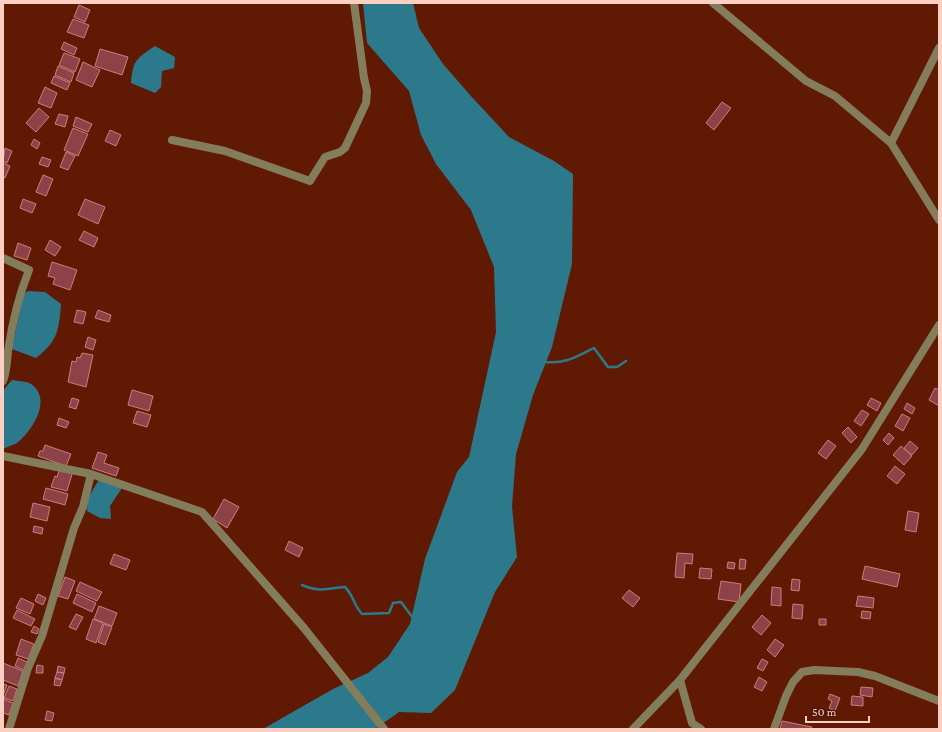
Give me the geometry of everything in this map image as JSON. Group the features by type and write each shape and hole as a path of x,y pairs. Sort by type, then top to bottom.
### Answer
{"street":[{"path":"172,140 225,151 310,181 325,157 340,152 345,148 366,103 367,91 354,3"},
{"path":"713,3 806,81 835,96 891,143 939,220"},
{"path":"891,143 939,48"},
{"path":"3,258 29,270 23,284 12,328 7,372 3,381"},
{"path":"633,729 680,680 862,449 939,325"},
{"path":"3,456 91,474 202,512 304,628 384,729"},
{"path":"9,729 28,668 42,636 74,528 83,507 91,474"},
{"path":"774,729 786,696 793,682 802,672 814,670 858,672 876,676 939,701"},
{"path":"680,680 692,723 701,729"}],"water":[{"path":"363,3 413,3 419,28 443,64 509,137 554,161 573,174 572,264 552,347 533,395 516,454 512,507 517,557 495,592 455,690 431,713 399,712 375,729 263,729 333,689 368,673 388,657 410,624 425,559 457,472 469,457 496,332 494,267 471,210 436,164 421,135 409,91 367,43"},
{"path":"155,46 175,57 174,68 162,71 161,87 155,93 131,83 134,65 140,57"},
{"path":"28,291 45,292 61,304 56,334 49,346 36,358 12,349 23,295"},
{"path":"12,380 31,384 37,390 40,398 40,406 34,423 23,438 17,443 3,449 3,393 5,388"},
{"path":"100,478 122,488 110,506 111,519 100,518 87,511 88,498"}],"building":[{"path":"79,5 90,10 85,22 74,17"},
{"path":"73,19 89,25 84,38 67,32"},
{"path":"64,42 77,48 74,55 61,49"},
{"path":"100,49 128,57 122,75 95,66"},
{"path":"64,53 80,59 75,72 59,65"},
{"path":"83,62 100,70 92,87 76,80"},
{"path":"58,66 74,73 71,82 55,75"},
{"path":"54,76 70,83 67,90 51,83"},
{"path":"45,87 57,93 51,108 38,103"},
{"path":"722,102 731,108 714,130 706,123"},
{"path":"39,108 49,117 36,132 26,123"},
{"path":"59,114 68,116 65,127 55,124"},
{"path":"76,117 92,124 88,132 73,126"},
{"path":"73,128 88,134 78,156 64,150"},
{"path":"110,130 121,135 116,146 105,141"},
{"path":"34,139 40,143 37,149 31,145"},
{"path":"5,148 12,151 7,163 3,161"},
{"path":"66,152 75,156 68,170 60,167"},
{"path":"42,157 51,160 48,167 39,164"},
{"path":"3,163 10,166 5,178 3,177"},
{"path":"43,175 53,179 46,196 36,192"},
{"path":"23,199 36,204 32,213 20,208"},
{"path":"85,199 105,207 98,224 78,215"},
{"path":"84,231 98,238 94,247 79,240"},
{"path":"50,240 61,247 55,256 45,250"},
{"path":"18,243 31,248 27,260 14,256"},
{"path":"52,262 77,270 70,290 53,284 55,278 48,276"},
{"path":"77,310 86,312 83,324 74,322"},
{"path":"98,310 111,315 109,322 95,318"},
{"path":"88,337 96,340 93,350 85,347"},
{"path":"82,353 93,355 86,387 68,382 72,361 76,362 77,357 80,358"},
{"path":"935,388 939,390 939,406 929,400"},
{"path":"132,390 153,396 149,411 128,405"},
{"path":"72,398 79,400 76,409 69,407"},
{"path":"871,398 881,403 877,411 867,405"},
{"path":"907,403 915,408 912,414 904,409"},
{"path":"862,410 869,414 861,426 854,421"},
{"path":"137,411 151,415 147,427 133,423"},
{"path":"902,414 910,418 903,431 895,426"},
{"path":"59,418 69,422 66,428 57,425"},
{"path":"848,427 857,437 851,443 842,433"},
{"path":"889,433 894,438 888,445 883,440"},
{"path":"828,440 836,446 826,459 818,453"},
{"path":"910,441 918,448 912,455 904,448"},
{"path":"45,445 71,454 66,466 38,456 40,451 43,451"},
{"path":"901,446 912,456 904,465 893,455"},
{"path":"98,452 107,455 104,463 119,468 116,476 92,468"},
{"path":"895,466 905,474 897,484 887,476"},
{"path":"60,468 73,471 67,491 51,487"},
{"path":"46,488 68,494 65,505 43,499"},
{"path":"224,499 239,507 227,528 213,519"},
{"path":"33,503 50,507 47,521 30,517"},
{"path":"908,511 919,513 916,532 905,530"},
{"path":"34,526 43,528 42,534 33,532"},
{"path":"289,541 303,548 299,557 285,550"},
{"path":"677,553 693,554 692,564 685,563 684,578 675,577"},
{"path":"114,554 130,560 126,570 110,564"},
{"path":"740,559 746,560 745,569 739,569"},
{"path":"728,562 735,563 734,569 727,568"},
{"path":"865,566 900,574 897,587 862,579"},
{"path":"700,568 712,569 711,579 699,578"},
{"path":"65,577 75,581 68,599 58,596"},
{"path":"792,579 800,580 799,591 791,590"},
{"path":"721,581 741,584 739,602 718,599"},
{"path":"80,582 102,592 97,601 76,591"},
{"path":"772,587 781,588 781,606 771,605"},
{"path":"629,590 640,598 633,607 622,598"},
{"path":"38,594 46,598 43,605 35,601"},
{"path":"77,594 96,603 92,612 73,603"},
{"path":"858,596 874,598 873,608 856,606"},
{"path":"21,598 34,604 30,614 16,608"},
{"path":"793,604 803,605 802,619 792,618"},
{"path":"99,606 117,613 112,626 94,619"},
{"path":"17,610 35,619 31,626 13,618"},
{"path":"862,611 871,612 870,619 861,618"},
{"path":"76,614 83,617 76,630 69,627"},
{"path":"762,615 771,623 761,635 752,627"},
{"path":"93,619 103,623 96,643 86,639"},
{"path":"819,619 826,619 826,625 819,625"},
{"path":"104,624 112,627 105,645 98,642"},
{"path":"34,626 39,629 37,634 31,632"},
{"path":"21,639 34,644 28,659 16,655"},
{"path":"775,639 784,645 775,657 767,650"},
{"path":"18,658 27,662 24,670 15,666"},
{"path":"762,659 768,662 763,671 757,668"},
{"path":"3,663 23,671 18,686 3,680"},
{"path":"37,665 43,666 43,673 36,673"},
{"path":"58,666 65,668 64,673 57,672"},
{"path":"57,672 64,673 62,680 55,678"},
{"path":"759,677 767,682 762,691 754,687"},
{"path":"55,678 62,680 60,686 54,685"},
{"path":"3,684 7,685 3,696"},
{"path":"9,686 17,689 13,701 4,698"},
{"path":"861,687 873,688 872,697 860,695"},
{"path":"830,694 840,698 835,711 829,708 832,701 828,699"},
{"path":"852,696 863,697 863,706 851,705"},
{"path":"3,699 13,703 9,715 3,713"},
{"path":"47,711 54,713 52,721 45,720"},
{"path":"782,721 812,727 811,729 780,729"}],"waterway":[{"path":"544,362 565,361 594,348 608,367 617,367 626,361"},
{"path":"302,585 314,589 345,587 362,614 389,613 393,603 401,602 413,618"}]}
